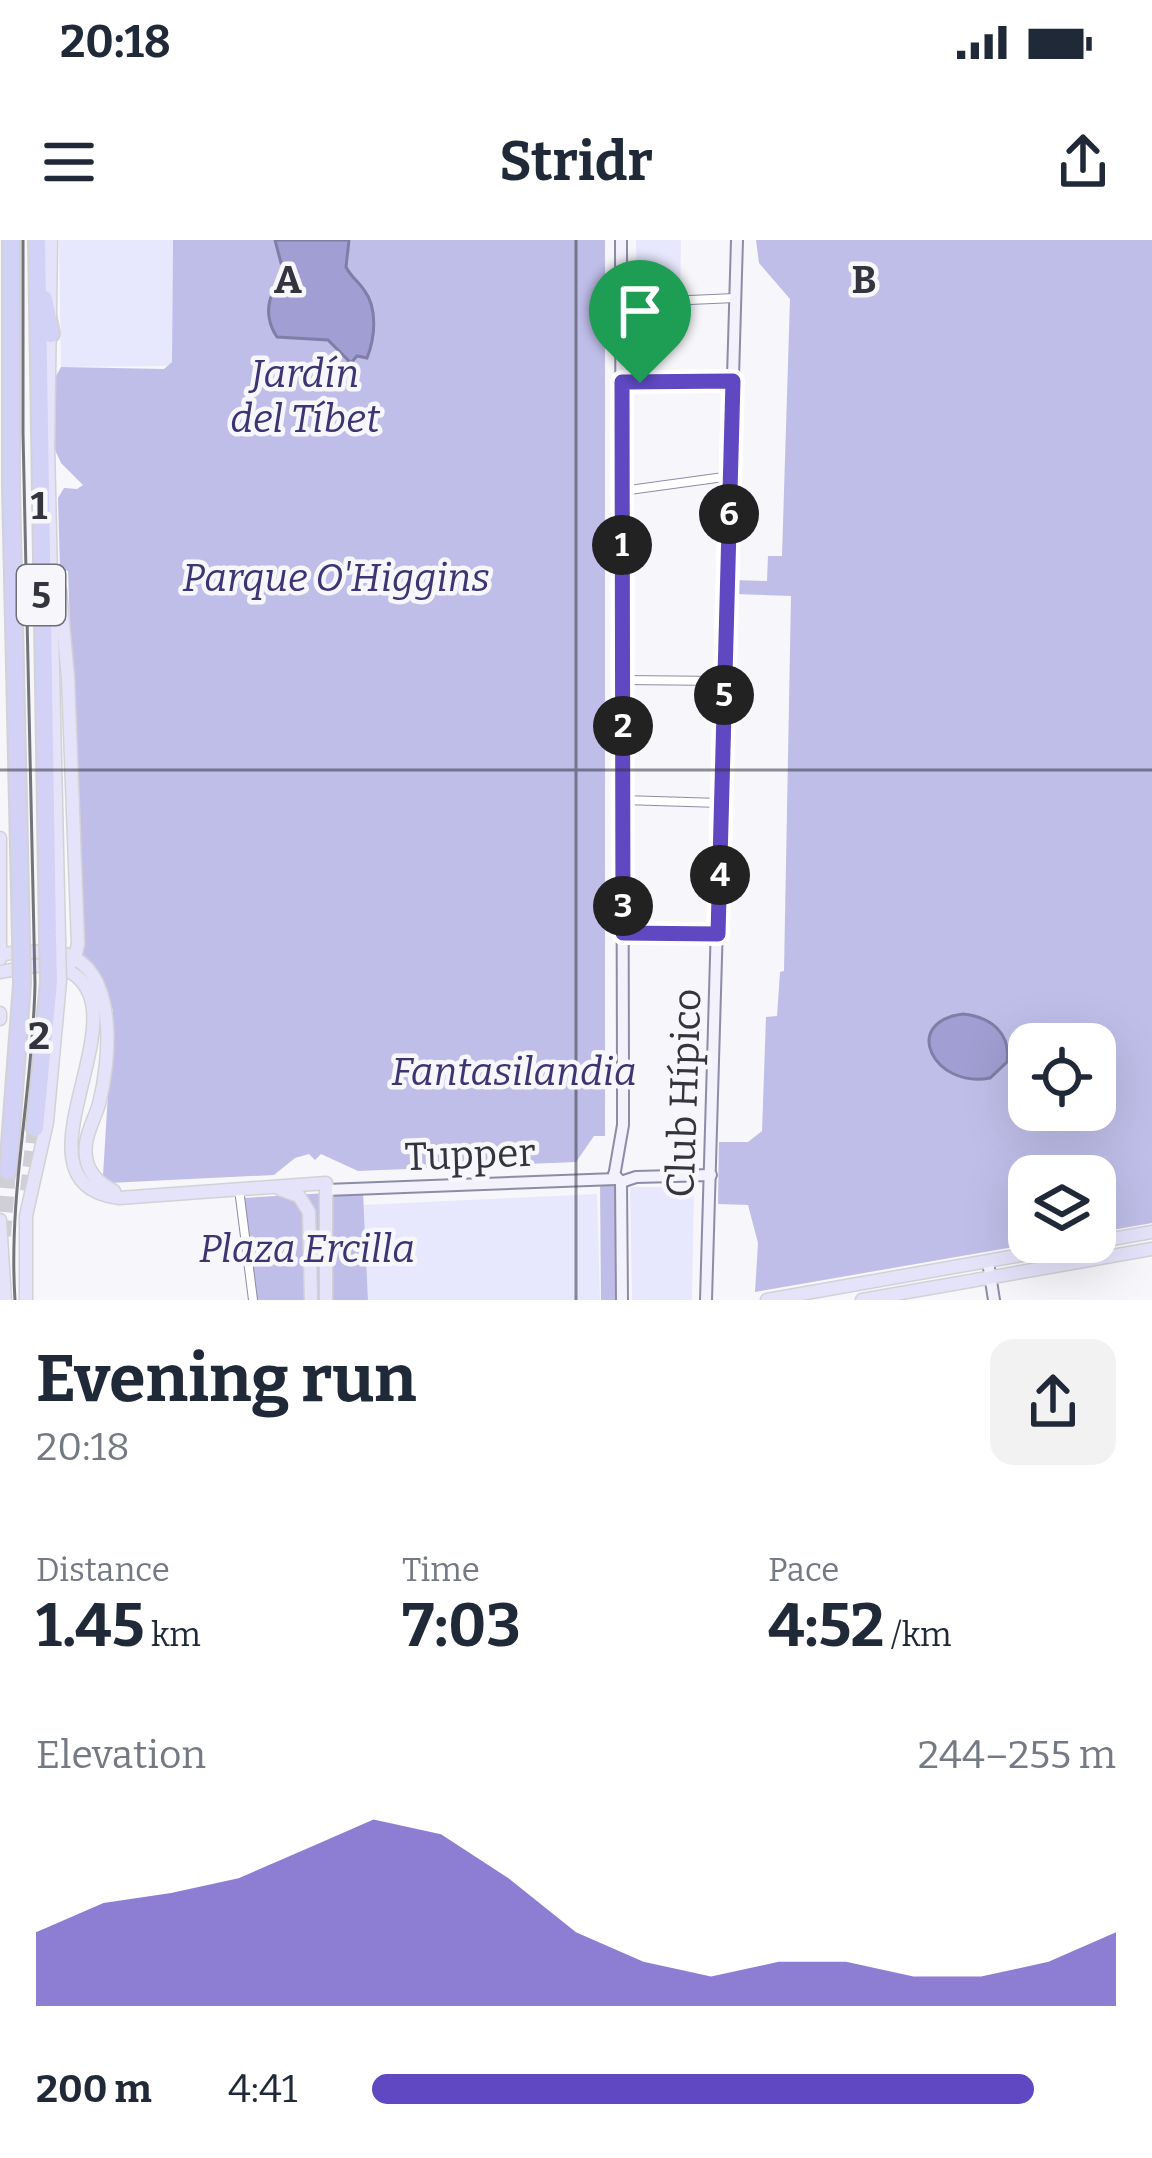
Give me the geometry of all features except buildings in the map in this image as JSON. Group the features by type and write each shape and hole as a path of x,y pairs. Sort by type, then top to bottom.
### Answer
{"highway":[{"path":"0,360 11,241"},
{"name":"5","path":"8,1171 22,985 11,241"},
{"path":"42,244 51,334"},
{"name":"5","path":"34,1128 56,977 42,244"}],"main road":[{"path":"622,240 622,1300"},
{"name":"Club Hípico","path":"706,1300 737,240"},
{"path":"51,334 53,938"},
{"path":"26,1300 26,1216 47,1122 56,977 75,959 78,944 65,629 51,543"},
{"path":"0,838 0,972 80,982 92,1009 88,1066 70,1145 71,1161 80,1178 115,1197 326,1186 326,1300"},
{"path":"0,954 57,953 75,959 98,983 106,1006 100,1098 86,1159 103,1185 133,1195"},
{"name":"Tupper","path":"326,1186 711,1172"},
{"path":"273,1187 295,1193 308,1208 311,1300"},
{"path":"0,1220 5,1300"},
{"path":"767,1300 830,1294 1150,1233 1152,1249 862,1300"},
{"path":"988,1262 994,1300"}],"street":[{"path":"622,303 735,298"},
{"path":"622,382 733,381"},
{"path":"622,491 730,476"},
{"path":"622,680 724,681"},
{"path":"623,800 722,803"},
{"path":"623,933 718,934"},
{"path":"239,1189 253,1300"}],"shaded area":[{"path":"59,240 173,240 172,362 167,366 61,367"},
{"path":"275,240 349,240 346,267 368,297 373,314 367,358 357,356 351,363 328,340 277,337 269,318 270,300 279,285 297,272 292,264 281,263"},
{"path":"636,240 681,240 680,296 642,298"},
{"path":"963,1014 990,1023 1006,1043 1007,1062 990,1078 953,1074 932,1053 933,1029 944,1019"},
{"path":"630,1187 694,1187 692,1300 632,1300"},
{"path":"597,1194 600,1300 368,1300 364,1205"}],"green space":[{"name":"Parque O'Higgins","path":"173,240 605,240 605,1136 594,1136 576,1162 358,1171 321,1154 315,1160 309,1154 295,1158 274,1175 109,1183 103,1176 113,1011 103,981 82,954 68,571 60,569 58,498 64,488 83,485 55,450 56,376 61,367 164,369 172,362"},
{"path":"756,240 1152,240 1152,1223 1116,1229 1116,1155 1008,1155 1008,1248 755,1292 758,1243 748,1205 718,1204 719,1142 748,1142 762,1131 766,1017 777,1016 780,972 784,971 791,596 735,594 734,580 767,581 768,556 782,556 790,299 759,263"},
{"path":"600,1182 616,1185 619,1300 601,1300"},
{"name":"Plaza Ercilla","path":"363,1191 368,1300 256,1300 243,1198"}],"tunnel":[{"path":"28,1191 35,1128"},
{"path":"3,1236 8,1171"}],"railway":[{"path":"15,1300 15,1220 35,984 23,240"}],"route":[{"path":"733,381 718,934 623,933 622,382 640,383 733,381"}],"park label":[{"name":"Jardín del Tíbet","path":"305,396"},
{"name":"Fantasilandia","path":"514,1071"}]}
